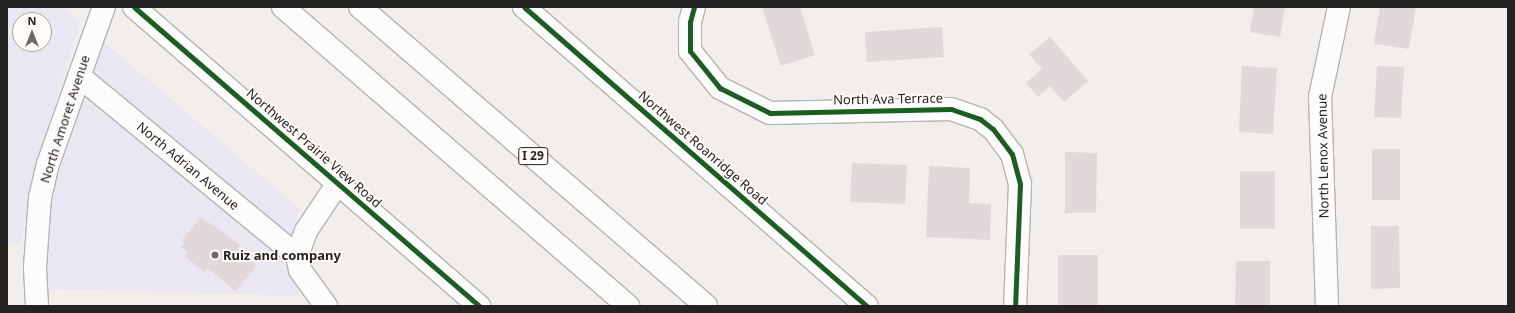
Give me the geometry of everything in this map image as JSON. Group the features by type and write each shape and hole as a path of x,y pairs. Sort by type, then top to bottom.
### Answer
{"main road":[{"name":"North Amoret Avenue","path":"37,306 35,246 40,198 48,164 104,7"},
{"name":"Northwest Prairie View Road","path":"134,7 479,306"},
{"path":"283,7 628,306"},
{"name":"I 29","path":"360,7 706,306"},
{"name":"Northwest Roanridge Road","path":"524,7 867,306"},
{"name":"North Ava Terrace","path":"694,7 690,22 690,51 720,88 770,113 951,109 980,119 993,129 1012,154 1020,184 1015,306"},
{"name":"North Lenox Avenue","path":"1327,306 1320,97 1339,7"},
{"name":"North Adrian Avenue","path":"79,76 297,256"},
{"path":"326,306 300,270 297,256 306,231 338,183"}],"shaded area":[{"path":"7,7 63,7 80,22 39,156 21,244 7,243"},
{"path":"104,42 299,208 287,257 290,272 300,296 44,289 52,195 97,51"}],"building":[{"path":"762,7 800,7 815,55 781,66"},
{"path":"1254,7 1285,7 1280,37 1250,32"},
{"path":"1380,7 1416,7 1409,49 1374,44"},
{"path":"942,27 944,57 867,62 865,32"},
{"path":"1050,37 1088,81 1064,102 1050,86 1038,97 1026,83 1042,69 1029,54"},
{"path":"1242,66 1277,68 1273,134 1239,132"},
{"path":"1377,66 1404,67 1401,118 1374,117"},
{"path":"1372,149 1400,149 1400,200 1372,200"},
{"path":"1065,152 1097,153 1096,213 1065,213"},
{"path":"852,163 907,165 905,204 850,202"},
{"path":"929,166 970,168 969,203 991,204 990,240 926,237"},
{"path":"1240,171 1275,171 1275,229 1240,229"},
{"name":"Ruiz and company","path":"201,217 240,245 237,249 257,266 235,291 208,268 204,272 185,256 188,253 181,247 185,243 182,240"},
{"path":"1371,226 1399,226 1400,288 1371,289"},
{"path":"1058,255 1098,255 1098,306 1058,306"},
{"path":"1236,261 1270,261 1270,306 1235,306"}],"cycle path":[{"path":"134,7 479,306"},
{"path":"524,7 867,306"},
{"path":"694,7 690,22 690,51 720,88 770,113 951,109 980,119 993,129 1012,154 1020,184 1015,306"}],"place":[{"name":"Ruiz and company","path":"215,255"}]}
